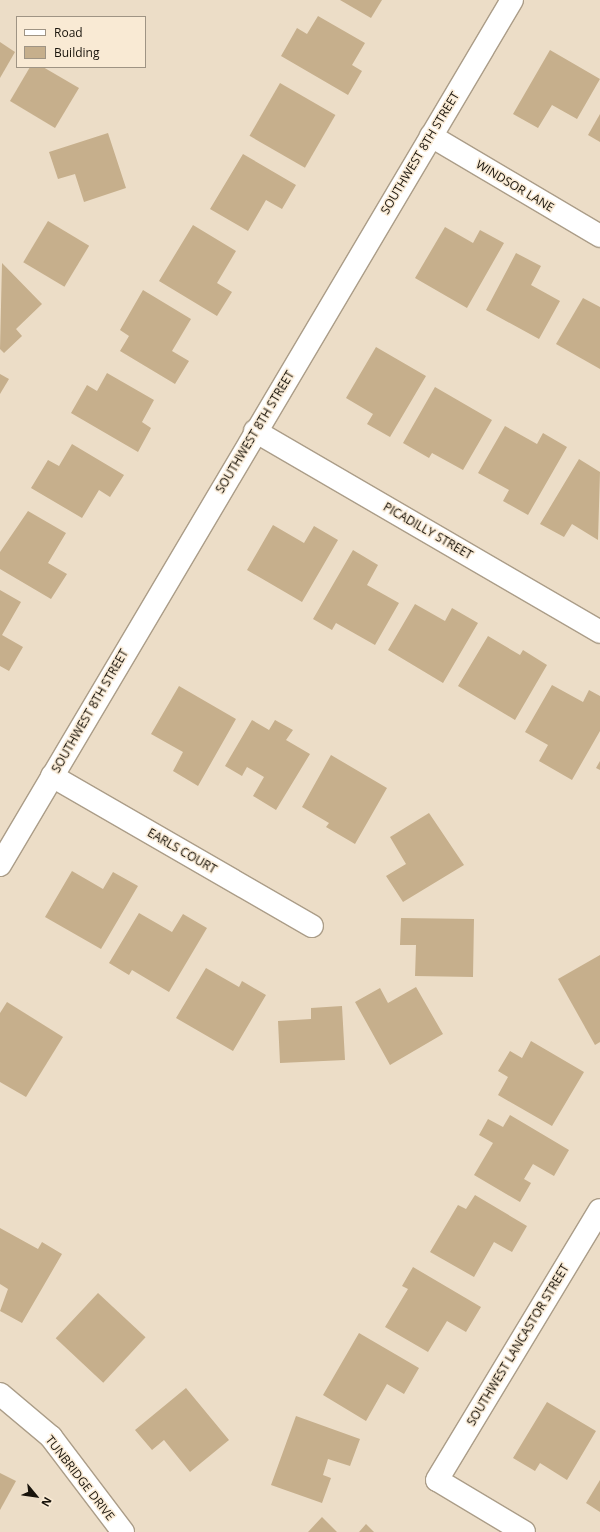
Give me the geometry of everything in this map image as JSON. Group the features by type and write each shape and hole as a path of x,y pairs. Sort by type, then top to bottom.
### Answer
{"street":[{"name":"SOUTHWEST 8TH STREET","path":"0,865 255,431 512,0"},
{"name":"WINDSOR LANE","path":"431,136 600,236"},
{"name":"PICADILLY STREET","path":"255,431 599,628"},
{"name":"EARLS COURT","path":"52,776 312,926"},
{"name":"SOUTHWEST LANCASTOR STREET","path":"524,1532 437,1480 600,1210"},
{"name":"TUNBRIDGE DRIVE","path":"0,1394 50,1437 123,1532"}],"building":[{"path":"340,0 382,0 371,18"},
{"path":"318,16 365,43 352,65 362,71 348,95 281,56 297,28 307,34"},
{"path":"0,42 15,52 0,78"},
{"path":"550,50 600,79 577,119 552,105 538,128 513,114"},
{"path":"29,68 45,68 79,88 55,128 10,101"},
{"path":"280,83 335,115 305,168 250,136"},
{"path":"600,114 600,142 588,135"},
{"path":"108,133 126,188 84,202 75,174 58,179 49,152"},
{"path":"243,154 296,185 282,209 266,200 248,231 210,209"},
{"path":"48,221 89,246 64,287 23,262"},
{"path":"193,225 236,251 217,283 232,292 217,316 159,281"},
{"path":"445,227 473,243 480,230 504,243 467,308 415,278"},
{"path":"516,253 541,266 531,285 560,301 539,339 486,310"},
{"path":"2,263 42,304 16,329 22,336 4,353 0,349"},
{"path":"143,290 191,319 172,351 189,361 175,384 120,351 129,336 120,330"},
{"path":"583,298 600,307 600,369 556,344"},
{"path":"376,347 426,376 390,437 367,424 373,414 346,398"},
{"path":"107,373 154,400 142,422 151,428 138,452 71,413 87,385 97,391"},
{"path":"0,374 9,379 0,394"},
{"path":"435,387 492,420 463,470 432,453 429,458 403,443"},
{"path":"505,426 537,444 543,433 567,447 528,515 503,501 509,490 478,473"},
{"path":"72,444 124,475 110,497 99,490 82,518 31,488 48,460 59,466"},
{"path":"579,459 600,472 598,540 572,524 564,537 540,524"},
{"path":"28,511 66,533 48,563 67,574 51,599 0,569 0,552"},
{"path":"273,525 304,543 314,526 338,540 302,602 247,570"},
{"path":"353,550 378,565 367,585 399,603 375,645 336,623 332,630 313,619"},
{"path":"0,590 21,602 2,635 23,647 9,671 0,666"},
{"path":"415,604 445,621 452,608 478,623 443,683 388,650"},
{"path":"488,636 520,655 523,650 547,665 515,720 458,686"},
{"path":"552,685 583,702 589,690 600,696 600,731 572,780 539,761 548,745 525,732"},
{"path":"179,686 236,719 198,786 173,771 183,752 151,734"},
{"path":"252,720 269,730 275,720 293,730 286,740 310,754 276,810 253,796 264,777 247,767 242,776 225,766"},
{"path":"331,755 387,788 355,844 326,827 329,823 302,807"},
{"path":"600,761 600,770 596,768"},
{"path":"429,813 464,865 403,902 386,876 406,864 390,837"},
{"path":"72,871 103,889 113,872 138,886 101,949 45,917"},
{"path":"139,913 172,932 183,914 207,928 169,992 132,970 129,975 109,963"},
{"path":"401,918 474,919 473,977 415,976 416,945 400,945"},
{"path":"600,955 600,1042 595,1045 558,979"},
{"path":"206,968 239,987 242,981 266,995 233,1051 176,1018"},
{"path":"416,987 443,1034 390,1065 355,1002 380,988 388,1003"},
{"path":"7,1002 63,1037 26,1097 0,1082 0,1013"},
{"path":"342,1006 345,1060 280,1063 278,1021 311,1019 311,1008"},
{"path":"531,1041 584,1072 552,1126 498,1095 508,1077 498,1071 510,1051 522,1058"},
{"path":"510,1115 569,1150 554,1176 533,1164 524,1179 531,1183 520,1202 474,1175 493,1143 479,1135 488,1119 503,1127"},
{"path":"475,1195 527,1226 512,1252 494,1242 474,1277 430,1252 458,1205 466,1209"},
{"path":"0,1228 38,1249 42,1242 62,1254 22,1323 0,1311 8,1289 0,1284"},
{"path":"413,1267 481,1307 466,1332 447,1321 428,1352 385,1327 408,1289 402,1286"},
{"path":"98,1293 146,1337 103,1383 56,1338"},
{"path":"359,1333 419,1368 404,1394 387,1384 366,1421 323,1395"},
{"path":"186,1388 229,1440 190,1472 164,1440 152,1450 135,1430"},
{"path":"547,1402 596,1431 567,1480 540,1463 535,1471 513,1458"},
{"path":"296,1416 360,1439 350,1466 328,1459 323,1475 331,1478 322,1503 271,1485"},
{"path":"0,1473 16,1481 0,1510"},
{"path":"600,1480 600,1512 586,1503"},
{"path":"322,1517 337,1532 308,1532"},
{"path":"366,1524 374,1532 359,1532"}]}
